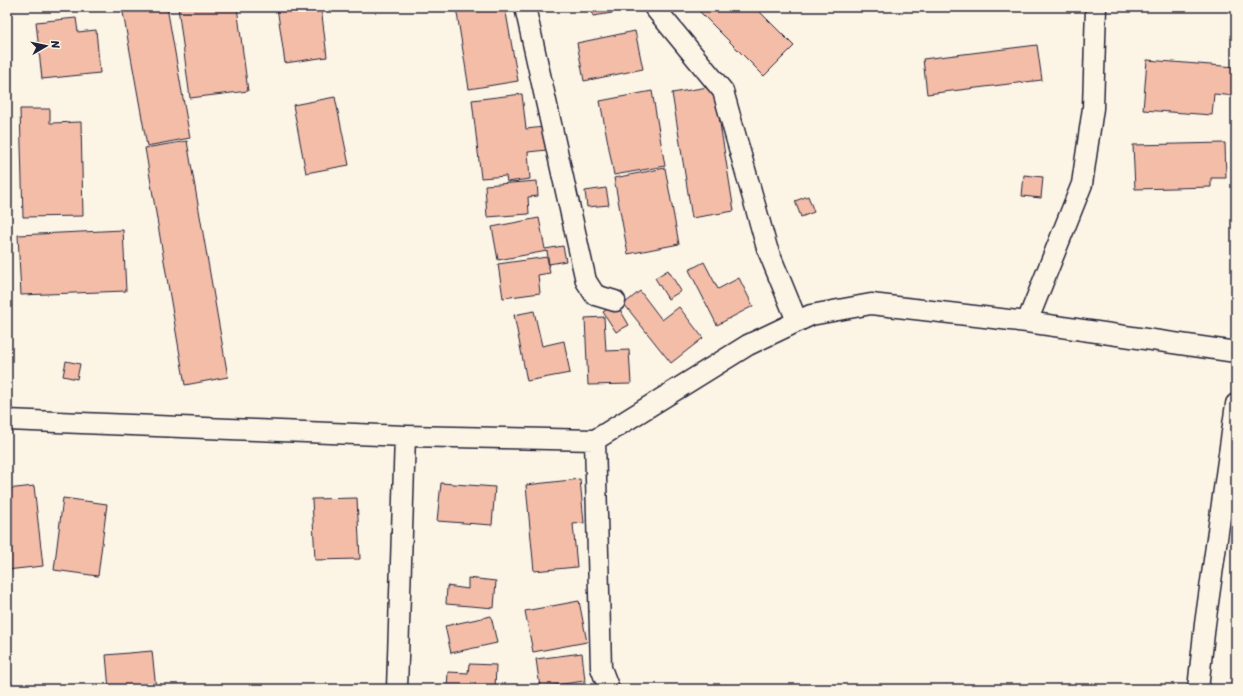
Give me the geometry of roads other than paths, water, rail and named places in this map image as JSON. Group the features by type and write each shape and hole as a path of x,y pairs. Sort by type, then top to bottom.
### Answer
{"street":[{"path":"525,7 586,281 595,295 615,301"},
{"path":"654,7 723,91 767,248 797,321"},
{"path":"1027,322 1082,184 1093,108 1096,7"},
{"path":"7,420 405,436 595,440 748,345 811,315 871,304 1027,322 1236,352"},
{"path":"1198,689 1205,624 1236,404"},
{"path":"397,689 405,436"},
{"path":"595,440 601,668 609,689"}]}
